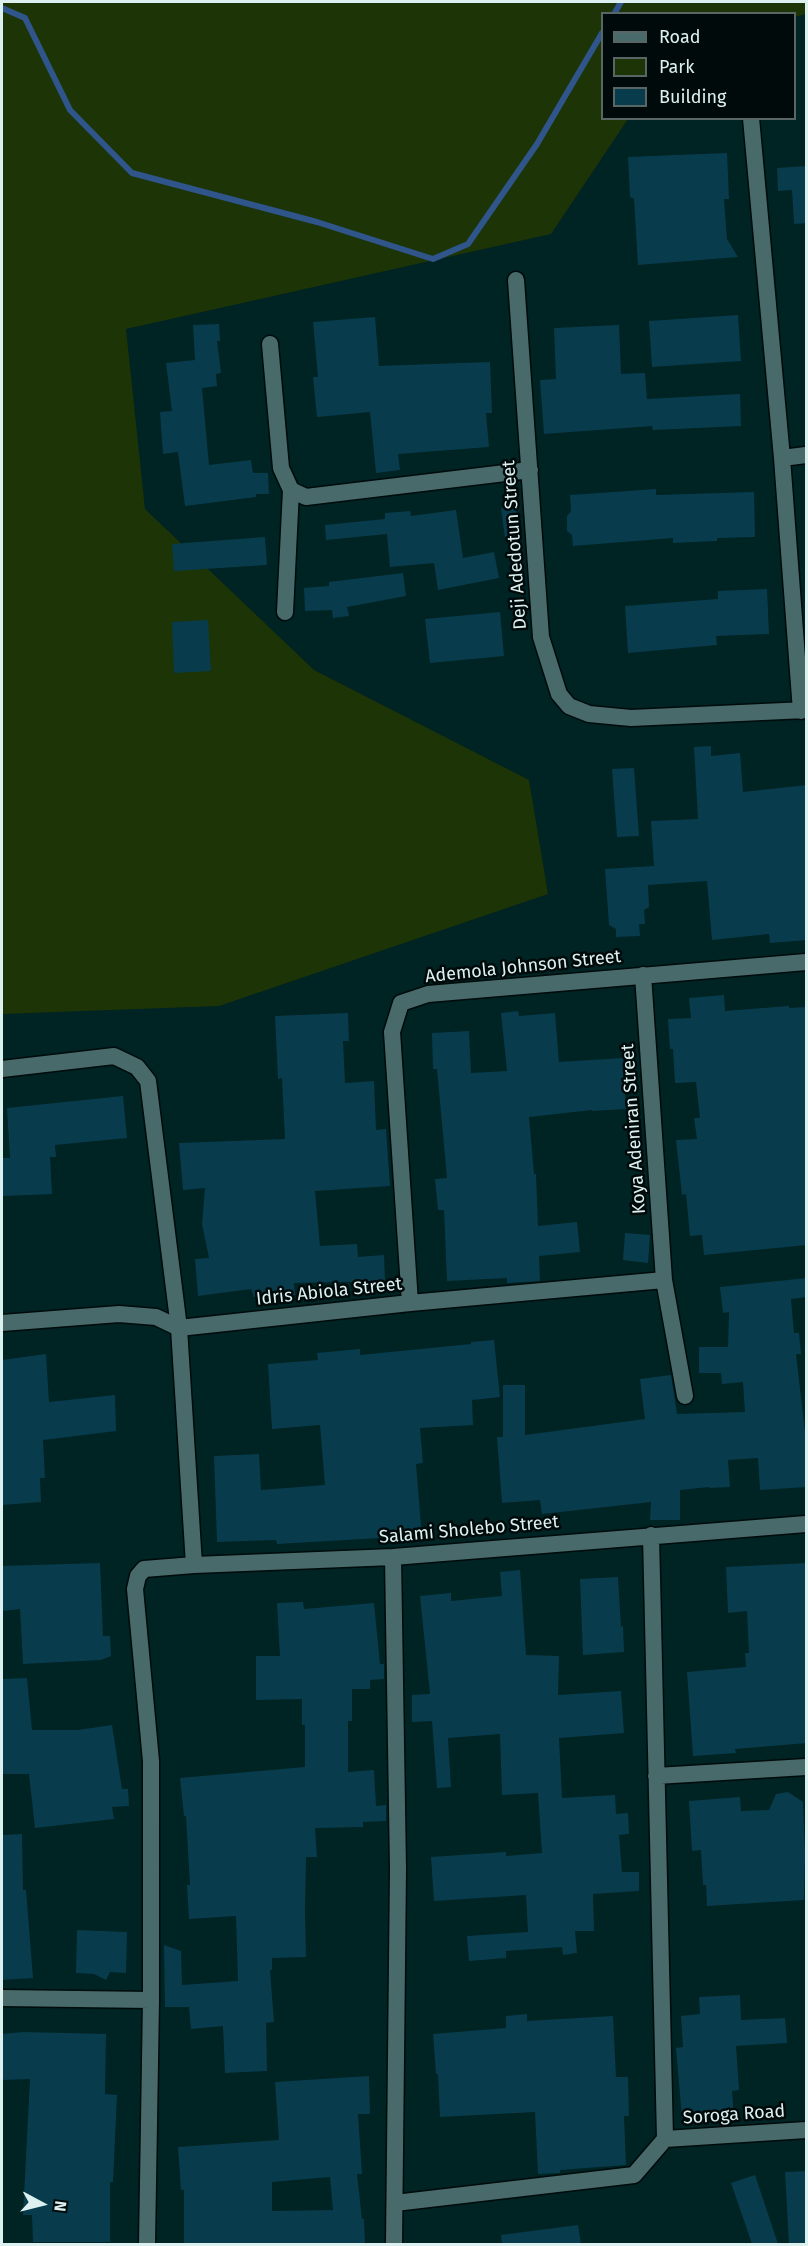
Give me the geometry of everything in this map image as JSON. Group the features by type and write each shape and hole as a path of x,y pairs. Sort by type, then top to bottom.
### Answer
{"street":[{"path":"751,120 804,710"},
{"name":"Deji Adedotun Street","path":"516,280 541,637 559,694 569,706 589,714 631,718 804,710"},
{"path":"270,344 281,468 291,490 285,612"},
{"path":"782,458 807,455"},
{"path":"291,490 306,497 530,470"},
{"name":"Ademola Johnson Street","path":"410,1303 392,1032 401,1003 428,994 807,962"},
{"name":"Koya Adeniran Street","path":"643,975 664,1280 685,1396"},
{"path":"2,1069 114,1056 137,1067 148,1081 179,1328 194,1565"},
{"path":"179,1328 664,1280"},
{"name":"Idris Abiola Street","path":"2,1323 119,1314 156,1317 179,1328 410,1303 664,1280"},
{"name":"Salami Sholebo Street","path":"151,2000 151,1761 135,1589 138,1576 144,1569 393,1557 807,1524"},
{"path":"395,2204 634,2175 665,2139 651,1535"},
{"path":"393,1557 398,1869 394,2244"},
{"path":"656,1776 807,1767"},
{"path":"2,1998 151,2000 147,2244"},
{"name":"Soroga Road","path":"665,2139 807,2130"}],"green space":[{"path":"2,2 806,2 806,14 796,17 796,12 601,12 601,120 627,120 551,234 126,329 145,509 314,670 529,780 548,894 219,1006 2,1014"}],"building":[{"path":"727,153 729,199 724,199 727,239 738,257 638,265 634,199 630,197 628,157"},
{"path":"807,166 807,223 794,224 792,190 778,191 777,168"},
{"path":"738,315 741,361 652,367 649,321"},
{"path":"375,317 379,366 490,362 492,413 486,413 489,447 398,454 400,470 376,473 370,412 317,417 313,377 318,377 313,322"},
{"path":"219,324 220,341 217,341 221,373 216,374 217,386 202,388 209,465 251,460 253,473 268,473 269,494 256,494 256,497 185,506 178,452 163,454 160,412 172,411 166,363 195,360 193,325"},
{"path":"619,325 621,374 645,373 647,399 740,394 741,426 653,430 652,426 544,434 540,380 556,379 554,328"},
{"path":"656,489 656,495 754,492 755,537 673,543 673,538 573,546 572,535 567,531 567,516 571,511 570,495"},
{"path":"516,506 519,536 505,538 501,508"},
{"path":"456,510 463,558 494,552 499,578 438,590 434,563 390,567 387,534 326,540 325,525 385,519 385,513 410,511 411,516"},
{"path":"265,537 267,565 174,571 172,544"},
{"path":"403,573 406,596 347,607 349,616 333,618 332,610 305,611 304,588 329,586 329,582"},
{"path":"767,589 769,634 716,636 717,645 628,653 625,606 718,599 718,591"},
{"path":"500,612 504,656 430,663 425,619"},
{"path":"208,620 211,671 174,673 172,622"},
{"path":"711,746 711,756 740,753 743,792 807,785 807,940 770,943 769,934 712,940 707,881 648,885 649,907 644,910 645,924 639,924 640,936 616,937 616,929 609,925 605,869 654,866 651,821 698,819 694,747"},
{"path":"634,768 639,836 617,837 612,769"},
{"path":"724,995 725,1011 789,1006 789,1008 807,1007 807,1245 704,1255 702,1235 690,1236 686,1194 682,1195 676,1140 697,1139 694,1118 700,1118 696,1082 675,1083 668,1019 691,1018 689,998"},
{"path":"518,1011 519,1016 555,1013 559,1062 623,1058 626,1109 529,1117 534,1174 536,1174 538,1226 577,1222 580,1252 539,1256 540,1281 507,1283 507,1278 447,1281 444,1210 438,1210 435,1179 447,1178 437,1069 433,1069 432,1033 469,1031 471,1073 507,1071 501,1013"},
{"path":"348,1013 349,1041 343,1041 345,1083 374,1081 376,1130 386,1129 390,1186 315,1191 320,1246 357,1244 358,1257 384,1255 385,1281 294,1283 295,1295 254,1297 251,1289 198,1296 195,1259 209,1258 202,1224 205,1188 183,1190 179,1143 285,1139 282,1078 278,1079 275,1016"},
{"path":"123,1096 127,1138 55,1145 56,1157 50,1157 52,1194 2,1196 2,1158 10,1158 7,1108"},
{"path":"625,1233 650,1235 648,1263 623,1260"},
{"path":"807,1278 807,1297 791,1299 794,1333 799,1333 801,1354 796,1354 807,1450 807,1487 760,1490 758,1458 728,1460 730,1487 680,1490 680,1520 650,1520 651,1502 542,1514 540,1500 502,1503 497,1437 503,1437 503,1385 525,1385 525,1435 645,1419 640,1379 671,1375 677,1414 745,1412 743,1382 722,1384 721,1373 699,1373 699,1347 728,1347 729,1312 723,1313 720,1287"},
{"path":"494,1340 500,1397 472,1400 473,1425 420,1428 423,1463 416,1464 422,1538 380,1542 380,1538 277,1544 276,1540 217,1542 214,1456 259,1454 261,1490 325,1485 320,1425 272,1429 268,1364 318,1360 317,1353 360,1349 360,1355"},
{"path":"46,1354 49,1402 115,1395 116,1431 43,1440 45,1478 40,1478 41,1502 2,1505 2,1360"},
{"path":"100,1563 103,1636 110,1636 111,1656 101,1660 23,1664 20,1609 2,1611 2,1566"},
{"path":"807,1563 807,1743 735,1749 736,1753 693,1756 687,1672 746,1667 745,1653 749,1653 747,1611 728,1613 726,1567"},
{"path":"520,1570 526,1655 559,1656 558,1695 621,1691 624,1733 559,1738 562,1798 615,1795 616,1814 628,1813 629,1834 619,1835 622,1872 639,1872 639,1891 593,1894 594,1931 575,1931 577,1953 563,1955 562,1947 506,1951 506,1958 469,1961 467,1936 528,1932 526,1895 434,1901 431,1857 506,1852 506,1856 542,1853 538,1793 502,1795 500,1734 448,1738 451,1787 437,1788 432,1721 412,1722 412,1695 430,1694 420,1596 451,1593 451,1601 502,1596 500,1572"},
{"path":"618,1577 624,1652 583,1655 580,1579"},
{"path":"303,1602 304,1609 374,1603 380,1664 384,1664 384,1679 370,1680 370,1689 352,1689 352,1721 348,1721 348,1772 374,1770 376,1806 386,1805 386,1821 363,1822 363,1827 315,1828 317,1857 306,1857 306,1957 272,1958 272,1970 270,1970 274,2022 266,2023 267,2071 225,2073 223,2026 191,2029 189,2007 165,2007 164,1945 181,1951 182,1985 238,1981 236,1916 189,1919 187,1885 190,1885 186,1816 184,1816 180,1778 305,1767 305,1725 302,1725 302,1699 256,1700 256,1656 280,1656 277,1603"},
{"path":"27,1678 32,1730 78,1730 112,1725 122,1789 128,1789 129,1806 112,1807 114,1819 35,1828 29,1774 2,1774 2,1679"},
{"path":"788,1792 803,1802 804,1900 707,1906 701,1850 692,1851 689,1801 740,1797 741,1811 769,1810 776,1794"},
{"path":"22,1834 23,1890 26,1890 33,1978 2,1980 2,1835"},
{"path":"77,1930 127,1932 126,1973 110,1972 106,1980 94,1974 76,1973"},
{"path":"740,1995 741,2020 785,2018 787,2043 736,2046 739,2090 732,2091 734,2117 686,2121 682,2118 676,2048 683,2047 681,2016 700,2014 699,1997"},
{"path":"527,2014 527,2021 613,2016 616,2077 628,2077 629,2116 624,2116 626,2165 538,2174 535,2112 440,2117 433,2034 506,2028 506,2016"},
{"path":"24,2032 106,2034 105,2094 117,2095 113,2182 110,2182 110,2242 33,2242 32,2215 23,2215 30,2079 2,2080 2,2034"},
{"path":"369,2076 370,2114 358,2114 362,2174 357,2174 362,2219 364,2219 365,2244 184,2244 184,2190 181,2190 178,2147 279,2140 275,2082","holes":["330,2177 333,2210 272,2211 272,2182"]},
{"path":"807,2171 807,2244 789,2244 785,2172"},
{"path":"755,2175 778,2244 752,2244 731,2183"},
{"path":"578,2225 581,2244 502,2244 501,2235"}],"waterway":[{"path":"615,12 621,2"},
{"path":"2,8 25,18 70,110 132,173 317,222 433,259 468,244 537,144 601,35"}]}
